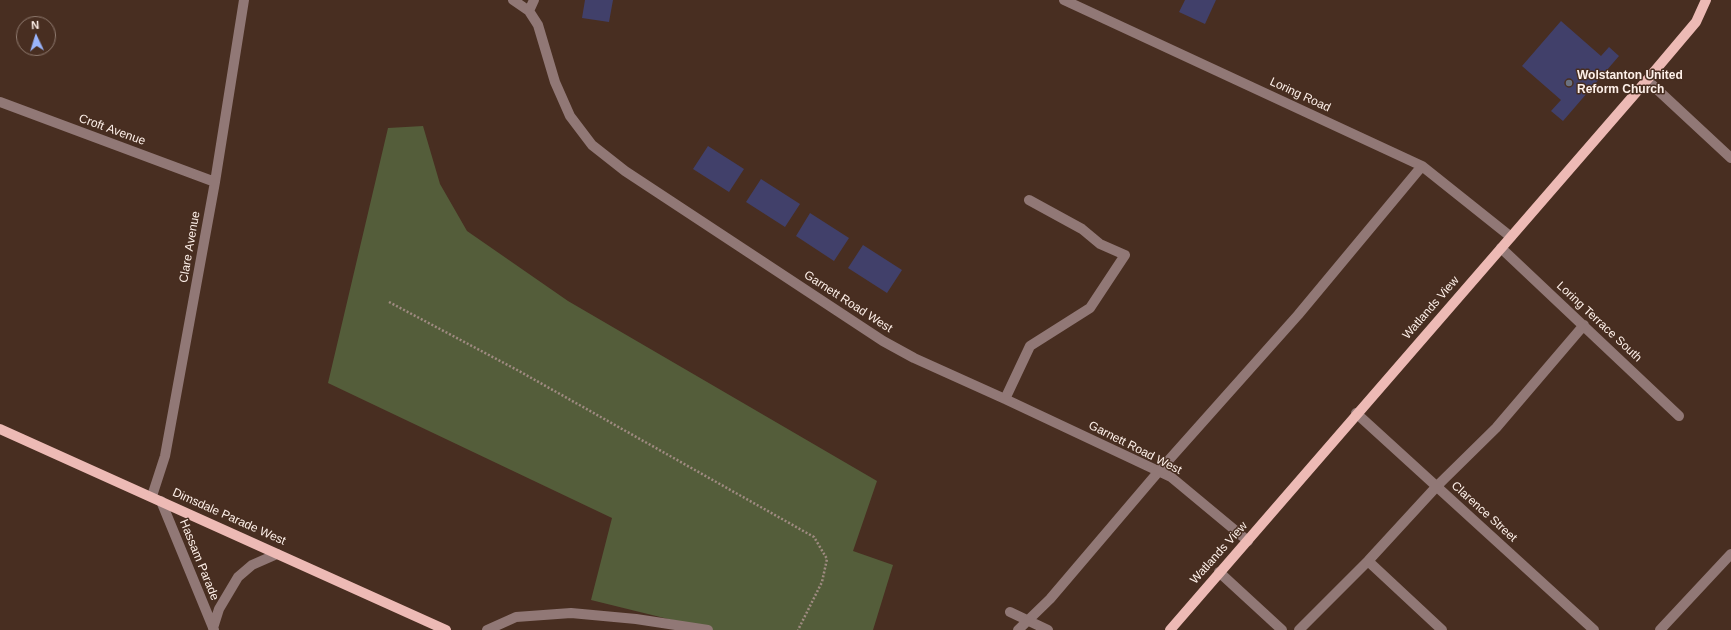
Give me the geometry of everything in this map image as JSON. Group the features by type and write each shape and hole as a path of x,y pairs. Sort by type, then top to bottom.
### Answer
{"main road":[{"name":"Watlands View","path":"1170,630 1219,572 1248,541 1356,413 1647,80 1696,22 1706,0"},
{"name":"Dimsdale Parade West","path":"0,429 446,630"}],"street":[{"name":"Clare Avenue","path":"156,498 215,182 244,0"},
{"name":"Garnett Road West","path":"513,0 529,11 538,25 556,82 570,116 592,145 625,171 883,341 914,358 1005,399 1171,478 1248,541"},
{"path":"529,11 534,0"},
{"name":"Loring Road","path":"1064,0 1422,166 1511,237"},
{"path":"1647,80 1731,158"},
{"name":"Croft Avenue","path":"0,102 215,182"},
{"path":"1018,630 1050,599 1159,471 1298,315 1422,166"},
{"path":"1005,399 1030,346 1090,308 1125,255 1100,244 1082,229 1029,200"},
{"name":"Loring Terrace South","path":"1501,248 1679,416"},
{"path":"1299,630 1368,562 1437,486 1496,428 1584,325"},
{"name":"Clarence Street","path":"1356,413 1594,630"},
{"name":"Hassam Parade","path":"156,498 213,629"},
{"path":"213,629 219,609 238,577 252,564 277,554"},
{"path":"1660,630 1731,554"},
{"path":"1368,562 1442,630"},
{"path":"1219,572 1282,630"},
{"path":"1010,612 1048,630"},
{"path":"487,630 516,617 570,613 636,619 708,630"}],"path":[{"path":"389,302 519,370 814,537 827,559 822,582 798,630"}],"green space":[{"path":"423,126 440,184 467,231 568,301 877,481 853,551 893,565 873,630 713,630 591,600 612,518 328,383 388,128"}],"building":[{"path":"585,0 613,0 609,22 582,18"},
{"path":"1185,0 1216,0 1205,24 1179,12"},
{"name":"Wolstanton United Reform Church","path":"1561,21 1601,56 1609,47 1619,56 1563,121 1551,111 1561,100 1522,66"},
{"path":"708,146 744,169 729,192 693,169"},
{"path":"761,179 800,204 785,227 746,202"},
{"path":"810,213 849,238 834,261 796,236"},
{"path":"863,245 902,270 887,293 848,268"}],"place":[{"name":"Wolstanton United Reform Church","path":"1569,83"}]}
